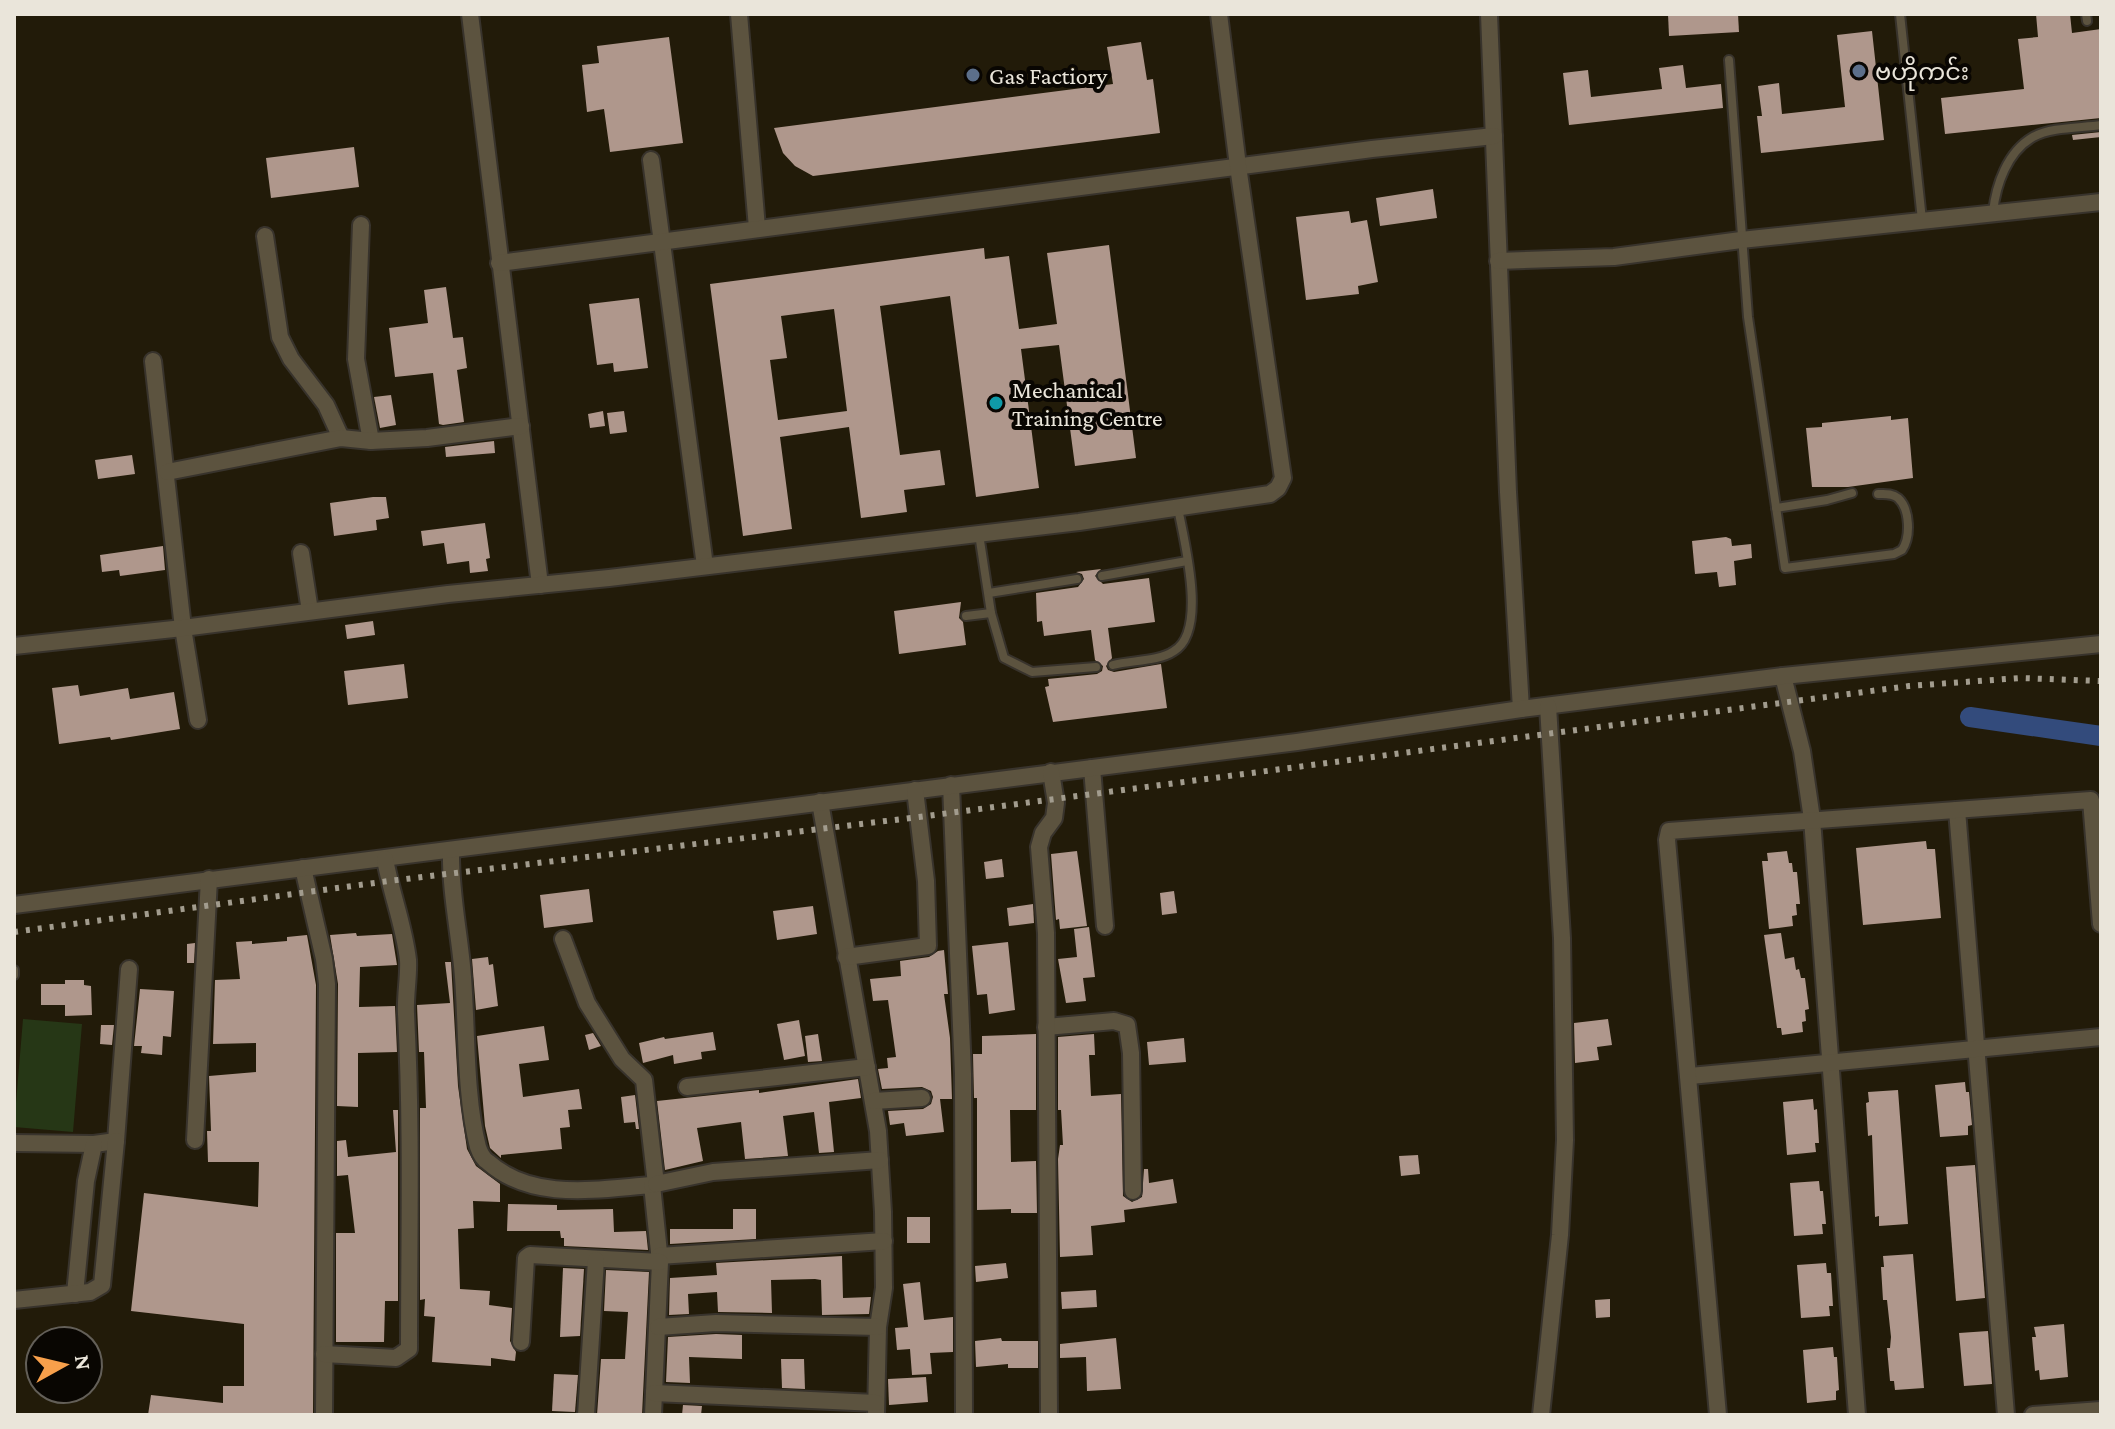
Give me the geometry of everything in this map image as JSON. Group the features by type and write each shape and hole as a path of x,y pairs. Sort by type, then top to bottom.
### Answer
{"street":[{"path":"470,14 540,585"},
{"path":"739,14 757,228"},
{"path":"14,646 979,533 1270,494 1278,488 1283,478 1219,14"},
{"path":"1489,14 1521,709"},
{"path":"499,263 1238,166 1494,136"},
{"path":"651,160 705,566"},
{"path":"1498,261 1614,257 1741,240 2101,202"},
{"path":"361,225 356,359 371,441"},
{"path":"265,236 280,337 291,359 326,405 341,438"},
{"path":"153,361 183,628 198,720"},
{"path":"167,472 341,438 371,441 427,438 521,426"},
{"path":"301,553 310,611"},
{"path":"14,905 1297,742 1521,709 1783,676 2101,644"},
{"path":"1783,676 1802,751 1812,819 1857,1415"},
{"path":"1541,1415 1560,1235 1565,1140 1562,938 1548,706"},
{"path":"1092,768 1105,926"},
{"path":"1049,1415 1046,933 1039,847 1043,833 1054,818 1056,803 1051,772"},
{"path":"951,785 963,1074 964,1415"},
{"path":"915,790 926,881 928,946"},
{"path":"1718,1415 1667,833 1670,830 1812,819 2096,800 2101,924"},
{"path":"654,1393 876,1409 878,1327 884,1288 880,1160 874,1101 820,802"},
{"path":"1957,810 2006,1415"},
{"path":"451,850 478,1150 488,1163 517,1180 558,1191 654,1185 713,1172 880,1160"},
{"path":"324,1354 396,1358 409,1349 410,1089 405,995 408,963 385,859"},
{"path":"303,868 327,984 324,1415"},
{"path":"195,1140 209,879"},
{"path":"563,939 587,1003 622,1059 644,1080 660,1259 653,1415"},
{"path":"846,957 956,944"},
{"path":"14,1300 90,1292 102,1285 129,969"},
{"path":"1046,1027 1114,1021 1127,1025 1131,1053 1133,1191"},
{"path":"1690,1076 2101,1037"},
{"path":"687,1087 867,1067"},
{"path":"874,1101 922,1098"},
{"path":"14,1143 94,1144 116,1141"},
{"path":"75,1294 86,1181 94,1144"},
{"path":"521,1342 526,1258 535,1254 596,1260 660,1259 884,1241"},
{"path":"586,1415 596,1260"},
{"path":"658,1327 732,1323 878,1327"},
{"path":"2033,1415 2101,1410"}],"lane":[{"path":"1900,14 1922,220"},
{"path":"1729,60 1748,317 1785,568 1894,554 1906,544 1906,513 1900,499 1894,495 1878,494"},
{"path":"1993,212 1996,188 2018,148 2034,136 2101,125"},
{"path":"1776,508 1852,493"},
{"path":"1113,665 1164,656 1182,644 1192,618 1178,508"},
{"path":"979,533 991,613 1004,658 1032,672 1096,667"},
{"path":"1102,576 1187,561"},
{"path":"989,593 1077,579"},
{"path":"966,616 991,613"}],"green space":[{"path":"23,1019 82,1024 73,1132 14,1127"}],"building":[{"path":"1668,14 1738,14 1739,32 1669,36"},
{"path":"2036,14 2070,14 2072,33 2101,29 2101,118 1945,134 1941,98 2024,89 2018,39 2038,37"},
{"name":"ဗဟိုကင်း","path":"1872,31 1884,140 1761,153 1757,116 1762,116 1758,86 1779,83 1782,114 1845,107 1837,35"},
{"path":"669,37 683,143 610,152 604,109 587,112 582,65 599,63 597,46"},
{"path":"1141,42 1147,80 1153,79 1160,133 813,176 795,166 783,153 774,128 1113,84 1107,47"},
{"path":"1683,65 1686,88 1721,84 1723,108 1569,125 1563,73 1588,70 1591,97 1662,89 1659,68"},
{"path":"2101,132 2101,137 2073,140 2072,135"},
{"path":"354,147 359,187 271,198 266,158"},
{"path":"1433,189 1437,218 1380,226 1376,198"},
{"path":"1349,211 1351,223 1367,220 1378,282 1358,286 1359,294 1306,300 1296,217"},
{"name":"Mechanical Training Centre","path":"1109,245 1136,458 1075,466 1059,345 1021,349 1039,488 976,497 950,296 880,306 900,455 940,450 945,485 904,490 907,512 861,518 849,427 780,437 792,529 743,536 710,284 984,248 985,259 1009,256 1019,329 1057,324 1047,253","holes":["834,309 847,411 778,420 770,360 787,358 781,316"]},
{"path":"446,287 453,338 463,337 467,368 457,370 464,422 443,425 439,424 433,373 395,377 389,328 428,323 424,290"},
{"path":"639,298 648,368 614,372 613,363 597,365 589,304"},
{"path":"391,395 396,425 380,428 374,397"},
{"path":"603,411 605,426 590,428 588,414"},
{"path":"624,411 627,432 610,434 607,413"},
{"path":"1891,416 1891,420 1908,418 1913,478 1848,487 1812,487 1806,428 1822,427 1822,423"},
{"path":"494,441 495,453 446,457 445,447"},
{"path":"132,455 135,474 98,479 95,460"},
{"path":"386,497 389,518 376,520 377,530 334,536 330,503"},
{"path":"485,523 490,558 486,559 488,571 470,573 469,561 447,564 444,543 423,546 421,531"},
{"path":"1731,539 1732,546 1751,544 1752,558 1734,561 1736,585 1719,587 1717,572 1695,574 1692,541"},
{"path":"163,546 165,570 120,576 119,570 102,572 100,555"},
{"path":"1101,569 1095,576 1103,584 1149,578 1155,622 1108,628 1112,658 1106,666 1114,672 1161,664 1167,708 1053,722 1045,687 1049,686 1048,679 1097,674 1103,666 1095,660 1091,630 1044,636 1042,621 1037,622 1036,593 1078,587 1084,579 1082,574 1076,572"},
{"path":"961,602 959,618 963,622 966,645 899,654 894,611"},
{"path":"373,621 375,635 347,639 345,625"},
{"path":"404,664 408,698 348,705 344,671"},
{"path":"78,685 80,696 128,688 130,699 174,692 180,729 111,740 110,737 59,744 52,688"},
{"path":"1926,841 1927,849 1935,849 1941,918 1863,925 1856,848"},
{"path":"1077,851 1087,926 1060,929 1059,919 1056,920 1051,854"},
{"path":"1787,851 1793,872 1797,872 1800,904 1796,904 1797,915 1792,916 1793,926 1769,929 1762,861 1768,861 1767,853"},
{"path":"1002,859 1004,877 986,879 984,862"},
{"path":"589,889 593,922 544,928 540,895"},
{"path":"1174,891 1177,913 1162,915 1160,893"},
{"path":"1033,904 1034,923 1009,926 1007,908"},
{"path":"813,906 817,934 777,940 773,911"},
{"path":"1089,927 1095,977 1083,978 1086,1001 1066,1003 1058,959 1077,957 1074,929"},
{"path":"356,933 357,936 392,934 397,965 360,967 359,1007 395,1006 397,1052 358,1053 358,1107 337,1106 338,984 330,935"},
{"path":"1781,933 1785,959 1794,957 1796,970 1799,969 1801,978 1805,978 1809,1009 1805,1010 1803,1032 1782,1035 1781,1028 1777,1028 1764,935"},
{"path":"307,935 316,985 313,1415 148,1415 151,1395 223,1403 223,1386 244,1386 244,1324 131,1311 144,1193 258,1207 259,1162 208,1162 207,1131 211,1131 209,1076 256,1072 256,1043 213,1044 215,980 240,979 236,942 287,941 287,937"},
{"path":"1008,942 1015,1010 989,1014 987,994 977,995 972,946"},
{"path":"195,943 194,963 187,963 187,944"},
{"path":"944,950 952,1099 940,1099 944,1132 906,1136 904,1123 890,1125 888,1111 923,1109 931,1104 933,1097 931,1091 922,1087 882,1089 878,1069 888,1068 887,1058 896,1057 888,1000 873,1001 870,979 901,976 900,961 929,957"},
{"path":"488,957 489,965 493,964 498,1006 476,1010 472,959"},
{"path":"445,962 451,962 458,1086 467,1149 476,1166 500,1184 500,1202 473,1201 474,1228 458,1229 460,1289 490,1291 489,1305 512,1308 510,1341 516,1352 515,1361 491,1358 491,1366 432,1362 435,1317 424,1316 425,1299 420,1300 420,1108 426,1108 424,1052 419,1052 417,1005 450,1003"},
{"path":"65,980 84,980 84,985 91,986 92,1015 65,1016 65,1005 41,1005 41,984 65,984"},
{"path":"140,989 174,991 171,1037 163,1036 162,1055 141,1053 142,1046 134,1046"},
{"path":"1608,1019 1612,1045 1597,1047 1599,1060 1575,1063 1574,1023"},
{"path":"799,1020 805,1056 784,1060 777,1024"},
{"path":"101,1025 114,1025 112,1045 100,1044"},
{"path":"544,1026 549,1060 519,1064 523,1097 579,1089 582,1109 568,1110 570,1127 560,1128 562,1149 501,1155 501,1158 490,1148 485,1126 477,1036"},
{"path":"713,1032 716,1050 701,1052 702,1059 674,1064 673,1055 643,1063 639,1043"},
{"path":"593,1033 601,1046 589,1050 585,1035"},
{"path":"818,1034 822,1061 808,1062 805,1036"},
{"path":"1036,1034 1036,1110 1010,1110 1011,1162 1036,1161 1037,1213 1011,1213 1011,1209 977,1210 977,1098 974,1098 973,1054 982,1054 982,1036"},
{"path":"1094,1034 1095,1055 1089,1055 1091,1096 1121,1094 1123,1196 1132,1202 1142,1197 1144,1169 1148,1169 1149,1183 1173,1179 1177,1203 1124,1210 1125,1222 1091,1226 1093,1255 1060,1257 1058,1159 1060,1145 1063,1145 1061,1110 1058,1110 1058,1037"},
{"path":"1184,1038 1186,1062 1149,1065 1147,1042"},
{"path":"858,1079 861,1098 829,1102 834,1152 819,1153 814,1112 783,1116 788,1156 745,1159 741,1122 697,1128 703,1161 665,1170 657,1101 759,1090 759,1093"},
{"path":"1965,1082 1972,1125 1968,1126 1968,1135 1940,1137 1935,1085"},
{"path":"1898,1090 1908,1224 1879,1226 1879,1216 1875,1217 1872,1135 1868,1136 1866,1103 1869,1102 1868,1092"},
{"path":"635,1095 639,1129 636,1129 635,1122 624,1123 621,1097"},
{"path":"1813,1099 1814,1110 1817,1109 1819,1143 1815,1143 1816,1152 1787,1155 1783,1102"},
{"path":"393,1110 398,1110 398,1301 385,1301 384,1342 336,1342 336,1233 355,1233 348,1175 337,1176 337,1141 346,1140 348,1157 396,1152"},
{"path":"1418,1155 1420,1174 1401,1176 1399,1156"},
{"path":"1975,1165 1985,1298 1956,1301 1946,1167"},
{"path":"1819,1181 1826,1224 1822,1224 1823,1234 1794,1236 1790,1183"},
{"path":"508,1204 557,1205 557,1210 613,1209 614,1232 646,1231 648,1250 564,1246 560,1231 507,1231"},
{"path":"733,1209 756,1209 756,1239 670,1244 670,1229 733,1229"},
{"path":"907,1217 930,1217 930,1243 907,1243"},
{"path":"1913,1254 1924,1388 1895,1390 1894,1381 1890,1381 1887,1348 1890,1348 1891,1337 1887,1300 1883,1300 1881,1267 1884,1267 1883,1256"},
{"path":"842,1256 843,1298 871,1297 869,1314 822,1315 821,1280 815,1279 771,1280 772,1313 718,1312 717,1292 688,1294 689,1314 669,1315 670,1278 717,1275 716,1263"},
{"path":"1006,1263 1008,1278 976,1282 975,1266"},
{"path":"1826,1263 1827,1273 1831,1273 1833,1306 1829,1306 1830,1316 1801,1318 1797,1265"},
{"path":"563,1268 584,1269 580,1336 560,1337"},
{"path":"606,1270 649,1272 642,1415 597,1415 601,1359 625,1359 628,1312 604,1311"},
{"path":"920,1282 924,1320 953,1317 953,1352 930,1353 932,1374 912,1375 910,1349 897,1350 895,1328 908,1327 903,1284"},
{"path":"1096,1290 1097,1307 1062,1309 1061,1292"},
{"path":"1610,1299 1610,1317 1596,1318 1595,1300"},
{"path":"2064,1324 2068,1377 2040,1380 2039,1370 2035,1371 2034,1327"},
{"path":"1988,1331 1992,1384 1964,1386 1959,1333"},
{"path":"742,1335 742,1359 689,1357 690,1383 666,1382 668,1337"},
{"path":"1001,1338 1002,1341 1038,1341 1038,1368 1008,1368 1008,1364 976,1367 975,1341"},
{"path":"1116,1338 1121,1389 1087,1391 1086,1357 1060,1358 1060,1344"},
{"path":"1833,1347 1834,1357 1837,1357 1839,1390 1836,1391 1836,1400 1807,1403 1803,1350"},
{"path":"781,1359 804,1359 805,1389 782,1388"},
{"path":"554,1374 578,1375 575,1412 552,1411"},
{"path":"926,1377 928,1402 889,1405 888,1379"},
{"path":"683,1405 702,1406 701,1415 682,1415"}],"waterway":[{"path":"1970,717 2101,736"}],"railway":[{"path":"14,932 389,881 919,817 1909,686 2020,678 2101,681"}],"place":[{"name":"ဗဟိုကင်း","path":"1859,71"},
{"name":"Gas Factiory","path":"973,75"},
{"name":"Mechanical Training Centre","path":"996,403"}]}
